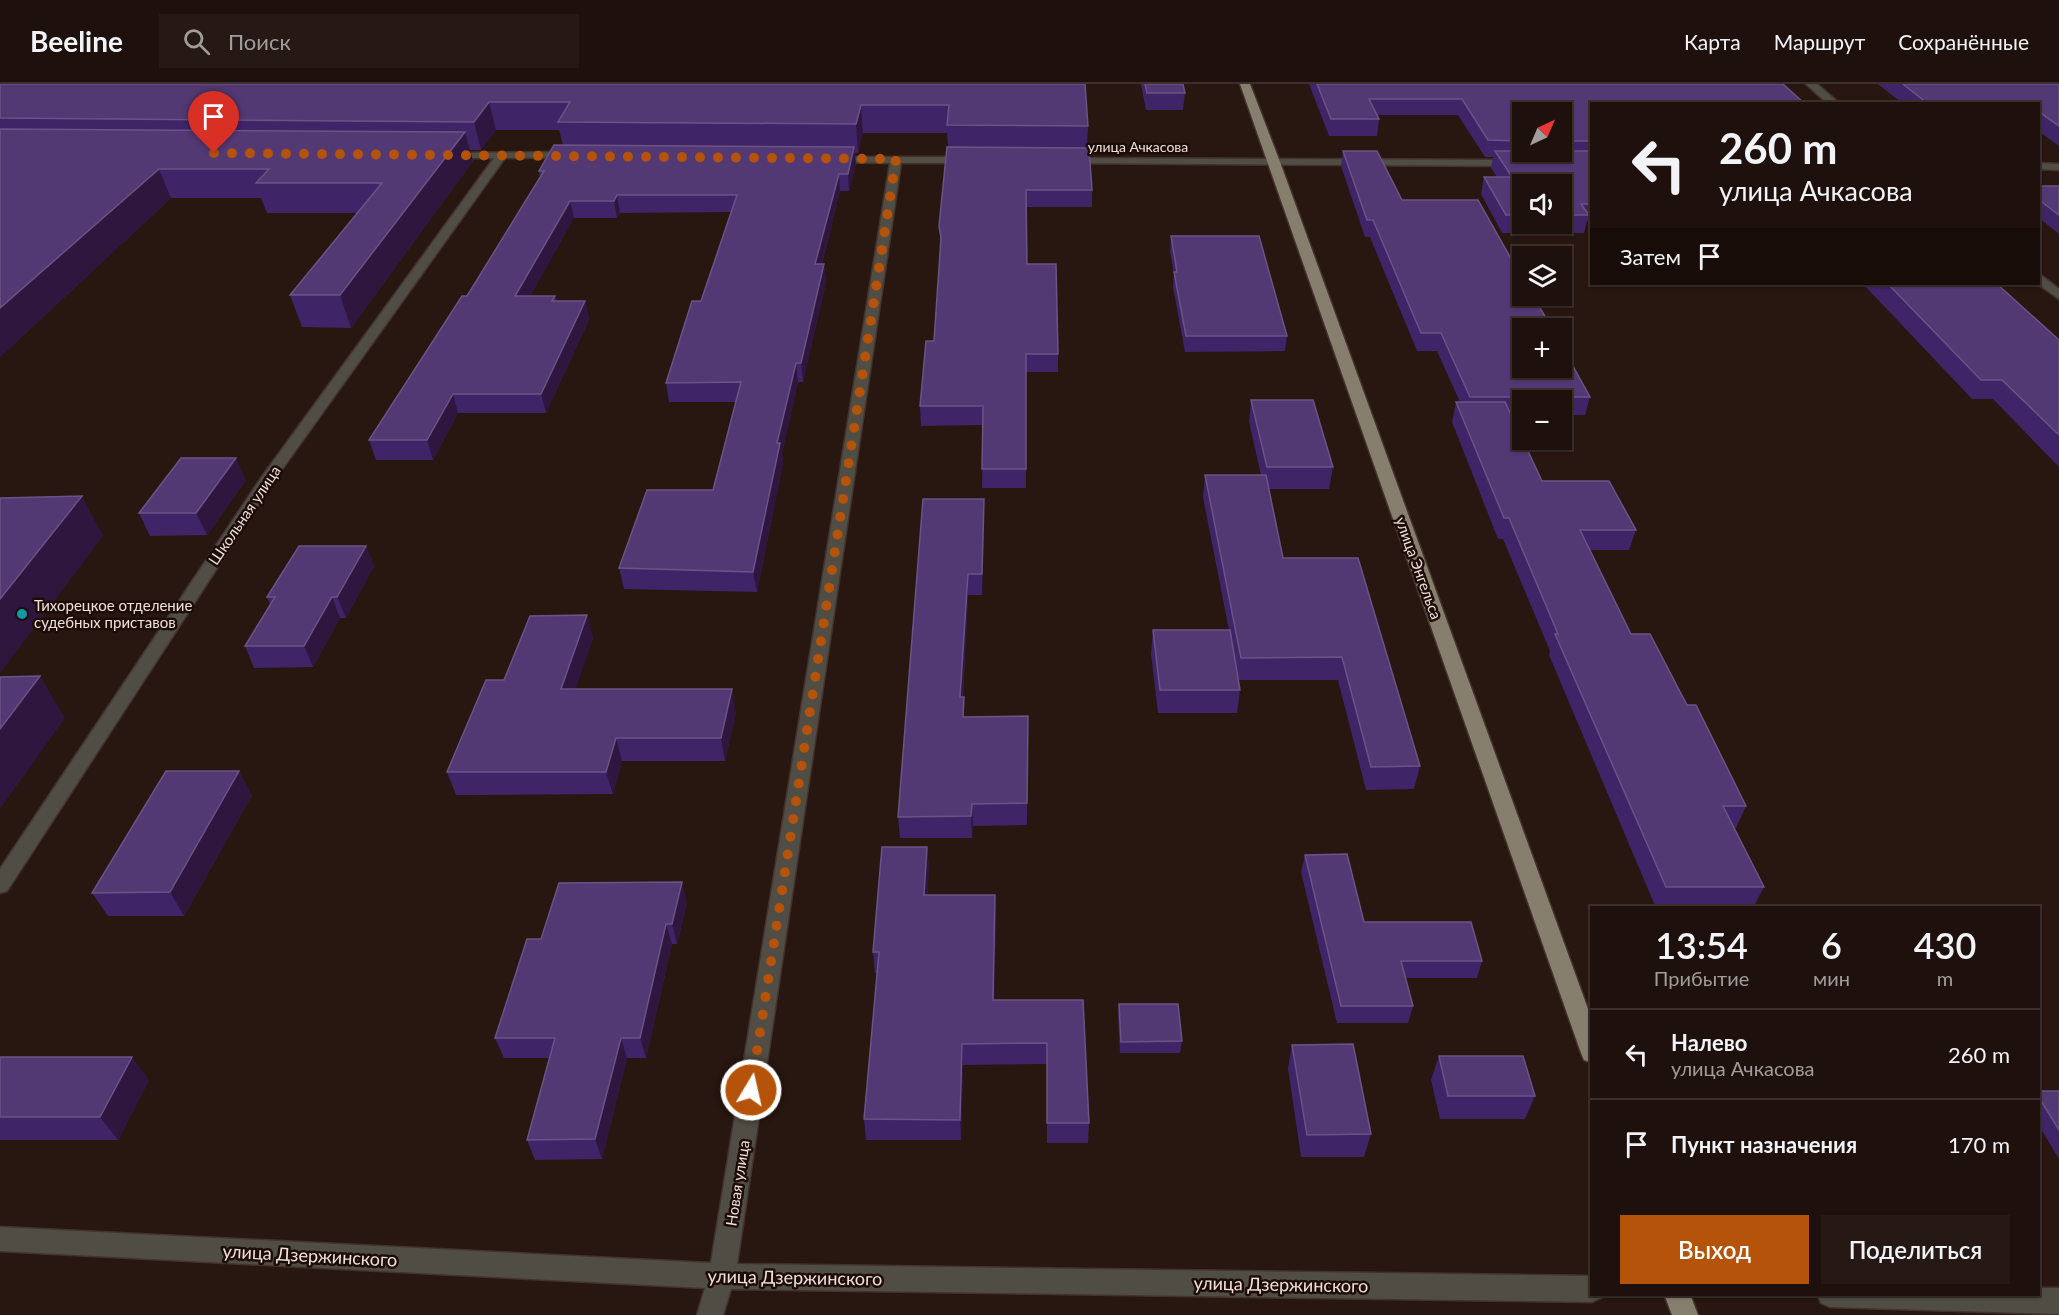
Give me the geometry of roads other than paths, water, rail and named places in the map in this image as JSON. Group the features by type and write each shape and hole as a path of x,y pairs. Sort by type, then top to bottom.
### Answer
{"main road":[{"name":"улица Энгельса","path":"1245,84 1275,162 1590,1047"},
{"path":"1678,1296 1685,1315"}],"street":[{"path":"1811,84 1833,102"},
{"path":"438,154 585,156"},
{"name":"Школьная улица","path":"0,885 266,481 502,154"},
{"path":"825,159 979,160"},
{"name":"Новая улица","path":"710,1315 722,1276 896,159"},
{"name":"улица Ачкасова","path":"1050,160 1522,163"},
{"path":"2040,166 2059,166"},
{"path":"2040,279 2059,295"},
{"name":"улица Дзержинского","path":"0,1239 722,1276 1590,1289"},
{"path":"1895,1296 2059,1301"}],"place":[{"name":"Тихорецкое отделение судебных приставов","path":"22,614"}]}
